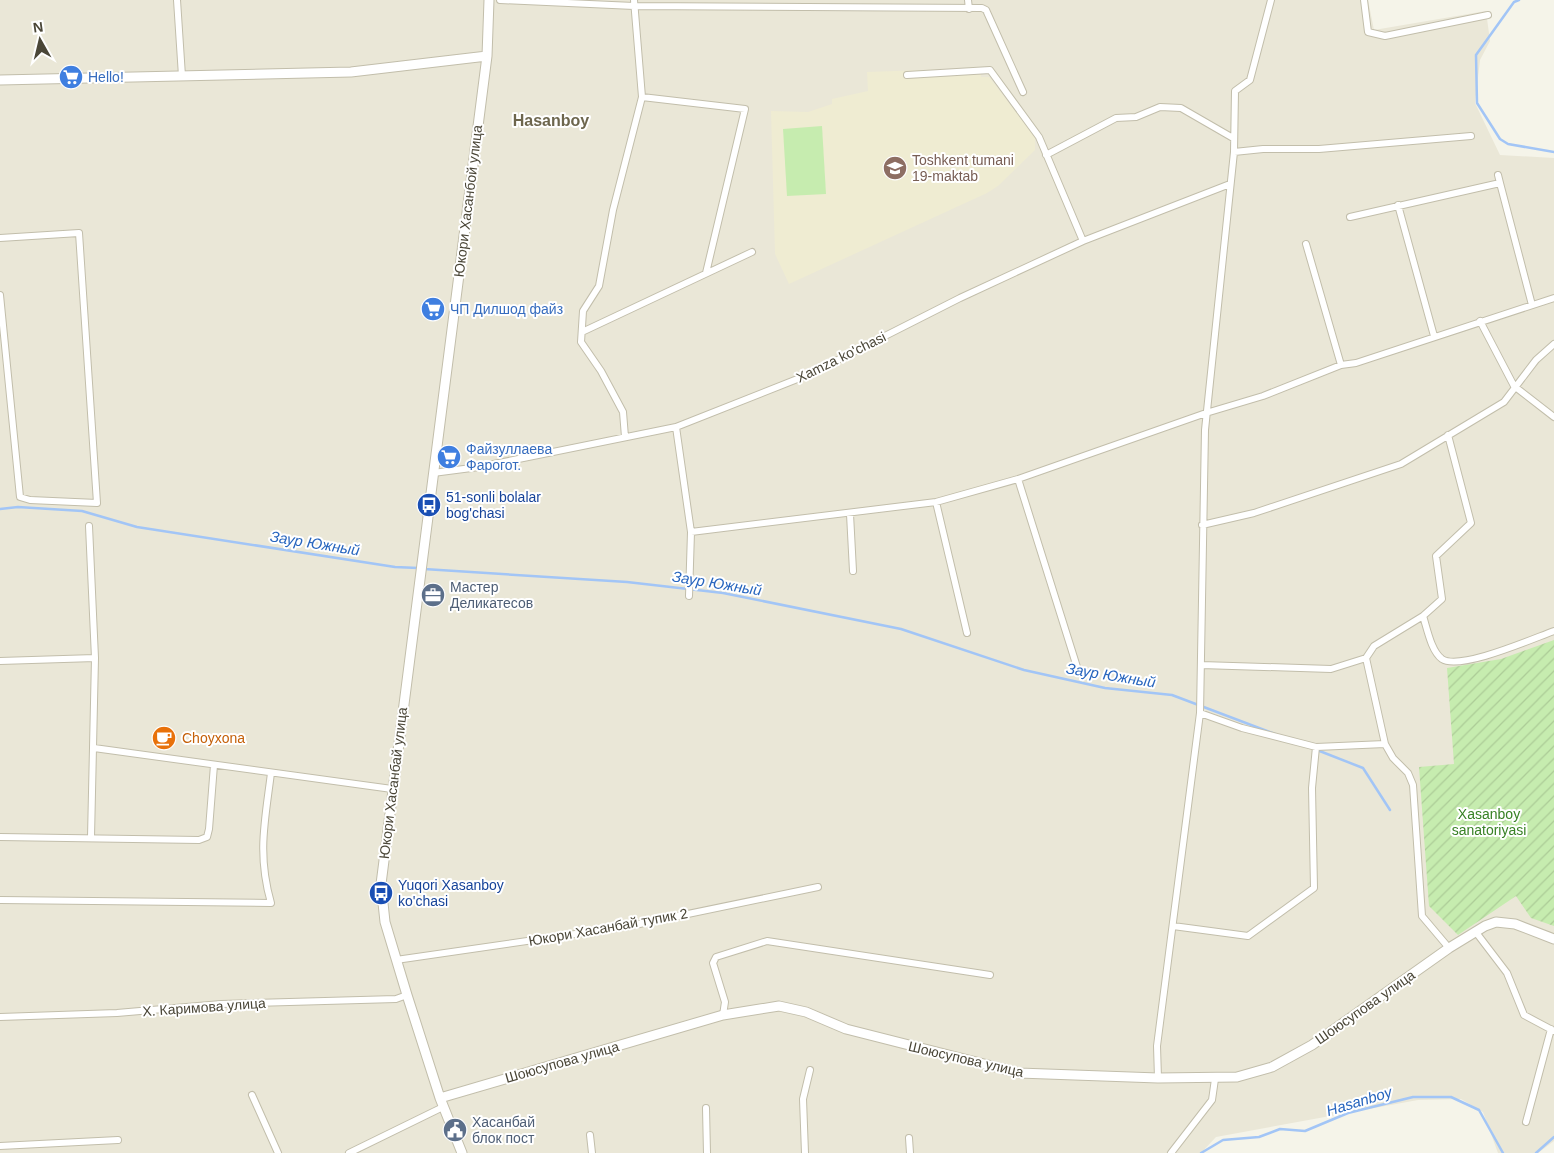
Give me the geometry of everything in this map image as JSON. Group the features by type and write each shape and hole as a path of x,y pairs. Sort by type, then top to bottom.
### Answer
{"street":[{"path":"178,0 182,76"},
{"name":"Юкори Хасанбой улица","path":"418,581 487,56 489,0"},
{"path":"500,0 776,8 982,8 986,10 1023,92"},
{"path":"775,0 776,8"},
{"path":"865,0 866,9"},
{"path":"968,0 969,9"},
{"path":"1158,1078 1157,1046 1200,712 1202,526 1206,413 1234,152 1235,91 1250,80 1271,0"},
{"path":"1364,0 1368,32 1385,36 1488,15"},
{"path":"625,437 623,412 601,371 581,342 583,311 599,286 613,210 642,97 634,3"},
{"path":"0,80 351,72 487,56"},
{"path":"907,75 990,70 1039,137 1083,241"},
{"path":"642,97 745,109 706,274"},
{"path":"1046,155 1116,118 1136,117 1160,107 1181,108 1233,138"},
{"path":"1234,152 1264,149 1319,149 1471,136"},
{"path":"1498,175 1532,304"},
{"path":"1350,217 1500,183"},
{"name":"Xamza ko'chasi","path":"433,473 479,467 676,426 810,374 960,298 1083,241 1230,184"},
{"path":"1398,205 1434,336"},
{"path":"0,238 79,233 97,503 30,500 20,497 0,295"},
{"path":"1306,244 1341,365"},
{"path":"582,332 752,252"},
{"path":"691,532 936,502 1018,479 1206,413 1264,396 1341,365 1356,363 1554,298"},
{"path":"1480,321 1514,386 1554,417"},
{"path":"1202,526 1254,513 1401,464 1504,402 1514,386 1536,360 1554,344"},
{"path":"676,426 691,532 689,596"},
{"path":"1201,665 1331,669 1366,658 1374,646 1423,616 1442,599 1436,556 1472,523 1448,435"},
{"path":"1018,479 1077,667"},
{"path":"936,502 967,633"},
{"path":"850,514 853,570"},
{"path":"89,526 95,658 91,837"},
{"name":"Юкори Хасанбай улица","path":"418,581 381,893 385,922 406,995 443,1107 462,1153"},
{"path":"1423,616 1440,658 1448,662 1488,656 1554,630"},
{"path":"0,661 95,658"},
{"path":"1366,658 1385,744 1393,758 1408,773 1413,786 1422,916 1448,948"},
{"path":"1200,712 1242,728 1316,747 1385,744"},
{"path":"1173,926 1248,936 1314,888 1312,788 1316,747"},
{"path":"94,748 392,790"},
{"path":"0,837 199,840 207,837 214,765"},
{"path":"0,900 270,903 263,876 262,843 271,772"},
{"name":"Юкори Хасанбай тупик 2","path":"396,960 630,926 818,887"},
{"name":"Шоюсупова улица","path":"440,1098 723,1015 763,1007 788,1007 846,1029 1006,1071 1043,1076 1215,1078 1260,1071 1298,1054 1448,948 1490,924 1502,922 1521,926 1554,939"},
{"path":"1475,931 1507,973 1524,1015 1552,1030 1526,1122"},
{"path":"723,1015 725,1002 713,963 716,957 767,942 990,975"},
{"name":"Х. Каримова улица","path":"0,1017 117,1014 221,1004 396,999 406,995"},
{"path":"805,1153 803,1099 810,1070"},
{"path":"1171,1153 1212,1100 1215,1078"},
{"path":"252,1095 278,1153"},
{"path":"349,1153 443,1107"},
{"path":"706,1108 706,1153"},
{"path":"590,1135 592,1153"},
{"path":"909,1138 910,1153"},
{"path":"0,1146 118,1140"}],"shaded area":[{"name":"Hasanboy","path":"0,0 1368,0 1374,30 1486,11 1490,41 1480,60 1475,103 1500,155 1554,158 1554,1141 1538,1153 1498,1153 1483,1112 1461,1099 1418,1100 1216,1137 1201,1153 0,1153"},
{"name":"Toshkent tumani 19-maktab","path":"981,68 981,77 989,77 1035,137 1035,150 998,186 987,193 789,284 775,254 771,111 808,112 832,104 832,99 868,91 867,72"}],"green space":[{"path":"822,126 826,194 787,196 783,129"},
{"name":"Xasanboy sanatoriyasi","path":"1554,640 1554,926 1531,918 1516,896 1458,935 1429,906 1419,767 1454,764 1447,668 1501,659"}],"waterway":[{"name":"Hasanboy","path":"1519,0 1514,2 1476,55 1477,103 1500,139 1508,144 1554,152"},
{"name":"Заур Южный","path":"0,509 18,507 82,511 137,527 395,567 418,568"},
{"name":"Заур Южный","path":"424,569 627,582 723,593 901,629 1024,670 1105,688 1172,695 1275,734"},
{"name":"Заур Южный","path":"1317,750 1363,768 1390,810"},
{"name":"Hasanboy","path":"1201,1153 1223,1140 1259,1137 1280,1129 1305,1131 1348,1113 1413,1097 1451,1097 1479,1110 1503,1153"},
{"name":"Hasanboy","path":"1536,1153 1554,1137"}],"place":[{"name":"Hello!","path":"71,77"},
{"name":"Toshkent tumani 19-maktab","path":"895,168"},
{"name":"ЧП Дилшод файз","path":"433,309"},
{"name":"Файзуллаева Фарогот.","path":"449,457"},
{"name":"51-sonli bolalar bog'chasi","path":"429,505"},
{"name":"Мастер Деликатесов","path":"433,595"},
{"name":"Choyxona","path":"164,738"},
{"name":"Yuqori Xasanboy ko'chasi","path":"381,893"},
{"name":"Хасанбай блок пост","path":"455,1130"}],"district":[{"name":"Hasanboy","path":"551,120"}]}
